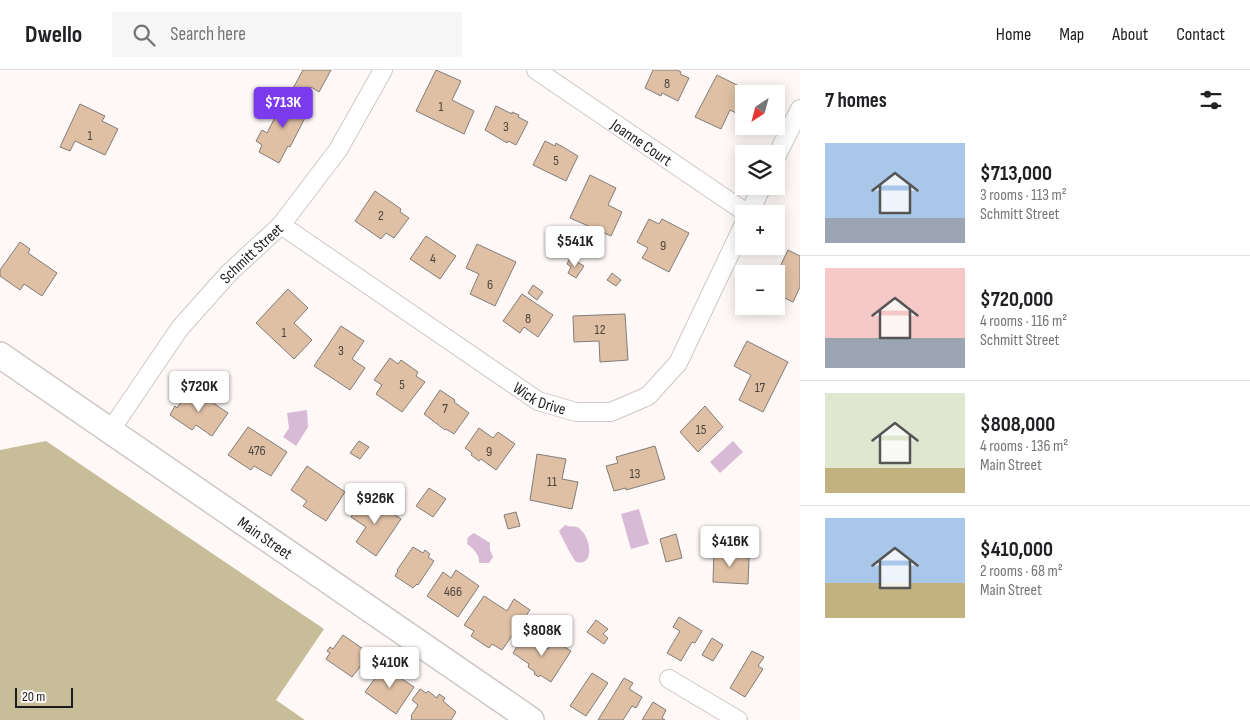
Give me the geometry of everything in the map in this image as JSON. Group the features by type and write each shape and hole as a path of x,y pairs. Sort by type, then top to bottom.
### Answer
{"main road":[{"name":"Main Street","path":"0,355 531,720"}],"street":[{"name":"Schmitt Street","path":"110,431 180,328 229,273 281,225 338,150 383,70"},
{"name":"Joanne Court","path":"536,70 735,205"},
{"path":"782,145 800,108"},
{"name":"Wick Drive","path":"281,225 538,401 576,412 611,412 648,396 678,364 735,243"},
{"path":"669,678 738,720"}],"shaded area":[{"path":"307,410 308,427 296,446 283,437 289,428 287,413"},
{"path":"46,441 324,629 276,700 305,720 0,720 0,450"},
{"path":"733,441 743,452 720,473 710,462"},
{"path":"639,509 649,544 631,549 621,514"},
{"path":"565,525 582,530 588,542 589,555 583,562 576,562 559,531"},
{"path":"474,533 490,543 493,557 489,563 479,563 476,553 467,544 468,537"}],"building":[{"path":"303,70 331,70 319,92 311,87 305,99 291,92"},
{"path":"436,70 461,81 452,100 474,111 464,134 416,111"},
{"path":"653,70 677,70 681,72 680,74 689,78 678,101 662,93 661,96 645,88"},
{"path":"717,75 737,85 735,85 735,112 730,110 721,129 695,117"},
{"path":"286,96 310,108 290,147 288,146 279,163 259,152 262,145 256,141 262,130 267,133"},
{"path":"80,104 105,116 102,121 118,129 105,155 75,141 70,151 60,147"},
{"path":"496,106 512,114 512,112 519,115 518,117 528,122 516,145 508,141 507,143 485,130"},
{"path":"545,141 555,146 556,143 578,156 566,181 533,165"},
{"path":"590,175 616,188 608,205 622,212 611,236 570,218"},
{"path":"375,191 401,209 400,212 409,218 394,238 386,233 381,239 355,221"},
{"path":"649,219 659,224 662,219 689,233 669,272 642,258 648,248 637,242"},
{"path":"426,236 456,256 440,279 410,259"},
{"path":"20,242 30,249 28,253 57,273 42,296 24,284 20,290 0,276 0,270"},
{"path":"477,244 516,262 495,306 470,294 479,274 466,268"},
{"path":"788,250 800,256 800,287 793,302 785,298 785,265 781,265"},
{"path":"570,258 584,266 576,278 568,273 571,267 567,264"},
{"path":"612,273 621,280 616,286 607,280"},
{"path":"533,285 543,292 537,300 528,293"},
{"path":"288,289 308,308 294,323 312,340 294,359 256,323"},
{"path":"522,294 553,315 538,337 524,327 520,333 503,321"},
{"path":"625,314 628,360 600,362 599,341 574,342 573,316"},
{"path":"341,326 364,341 352,359 365,368 350,390 314,366"},
{"path":"747,341 788,362 763,412 739,400 751,375 734,366"},
{"path":"390,358 398,364 401,360 418,372 416,376 425,382 402,412 376,394 382,385 374,380"},
{"path":"191,388 228,413 212,436 196,425 192,430 170,415 175,406 177,408"},
{"path":"440,390 469,413 454,434 445,430 424,414"},
{"path":"705,406 723,427 698,452 680,432"},
{"path":"248,427 287,452 271,476 254,466 251,470 228,455"},
{"path":"479,428 493,438 498,432 515,444 496,470 481,459 479,461 465,448"},
{"path":"359,441 369,447 360,459 350,453"},
{"path":"655,446 665,479 626,490 626,488 614,491 606,466 618,463 616,457"},
{"path":"537,454 566,459 562,479 578,482 572,509 530,500"},
{"path":"307,466 345,492 326,521 303,506 307,501 291,490"},
{"path":"429,488 446,499 433,517 416,506"},
{"path":"366,495 401,519 376,556 356,542 366,527 351,517"},
{"path":"516,512 520,526 508,529 504,515"},
{"path":"676,534 682,558 666,562 660,539"},
{"path":"413,547 423,553 425,550 430,554 428,557 434,561 418,585 413,588 395,576"},
{"path":"714,550 736,551 736,557 749,558 748,584 713,582"},
{"path":"456,570 479,586 458,617 427,596 443,572 451,578"},
{"path":"484,596 507,611 514,599 530,610 502,650 492,644 489,648 471,636 474,631 464,625"},
{"path":"679,617 702,631 695,643 692,642 681,661 667,653 680,631 673,627"},
{"path":"596,620 608,629 603,634 608,638 604,644 587,632"},
{"path":"525,634 548,649 553,640 571,651 551,682 540,675 539,677 534,674 535,672 528,667 529,664 513,653"},
{"path":"343,635 370,654 352,677 326,659 330,653 327,651 330,647 333,649"},
{"path":"712,638 723,645 713,661 702,655"},
{"path":"752,651 764,657 758,666 763,669 745,697 730,688"},
{"path":"383,662 401,675 399,677 414,687 396,714 365,692 382,669 379,667"},
{"path":"592,673 608,683 586,716 570,706"},
{"path":"624,678 633,683 629,689 642,697 636,708 632,706 623,720 598,720"},
{"path":"420,689 426,693 428,691 437,698 439,694 445,698 443,701 456,712 451,720 411,720 411,716 418,705 412,700"},
{"path":"653,702 666,710 662,718 665,720 642,720"}]}
